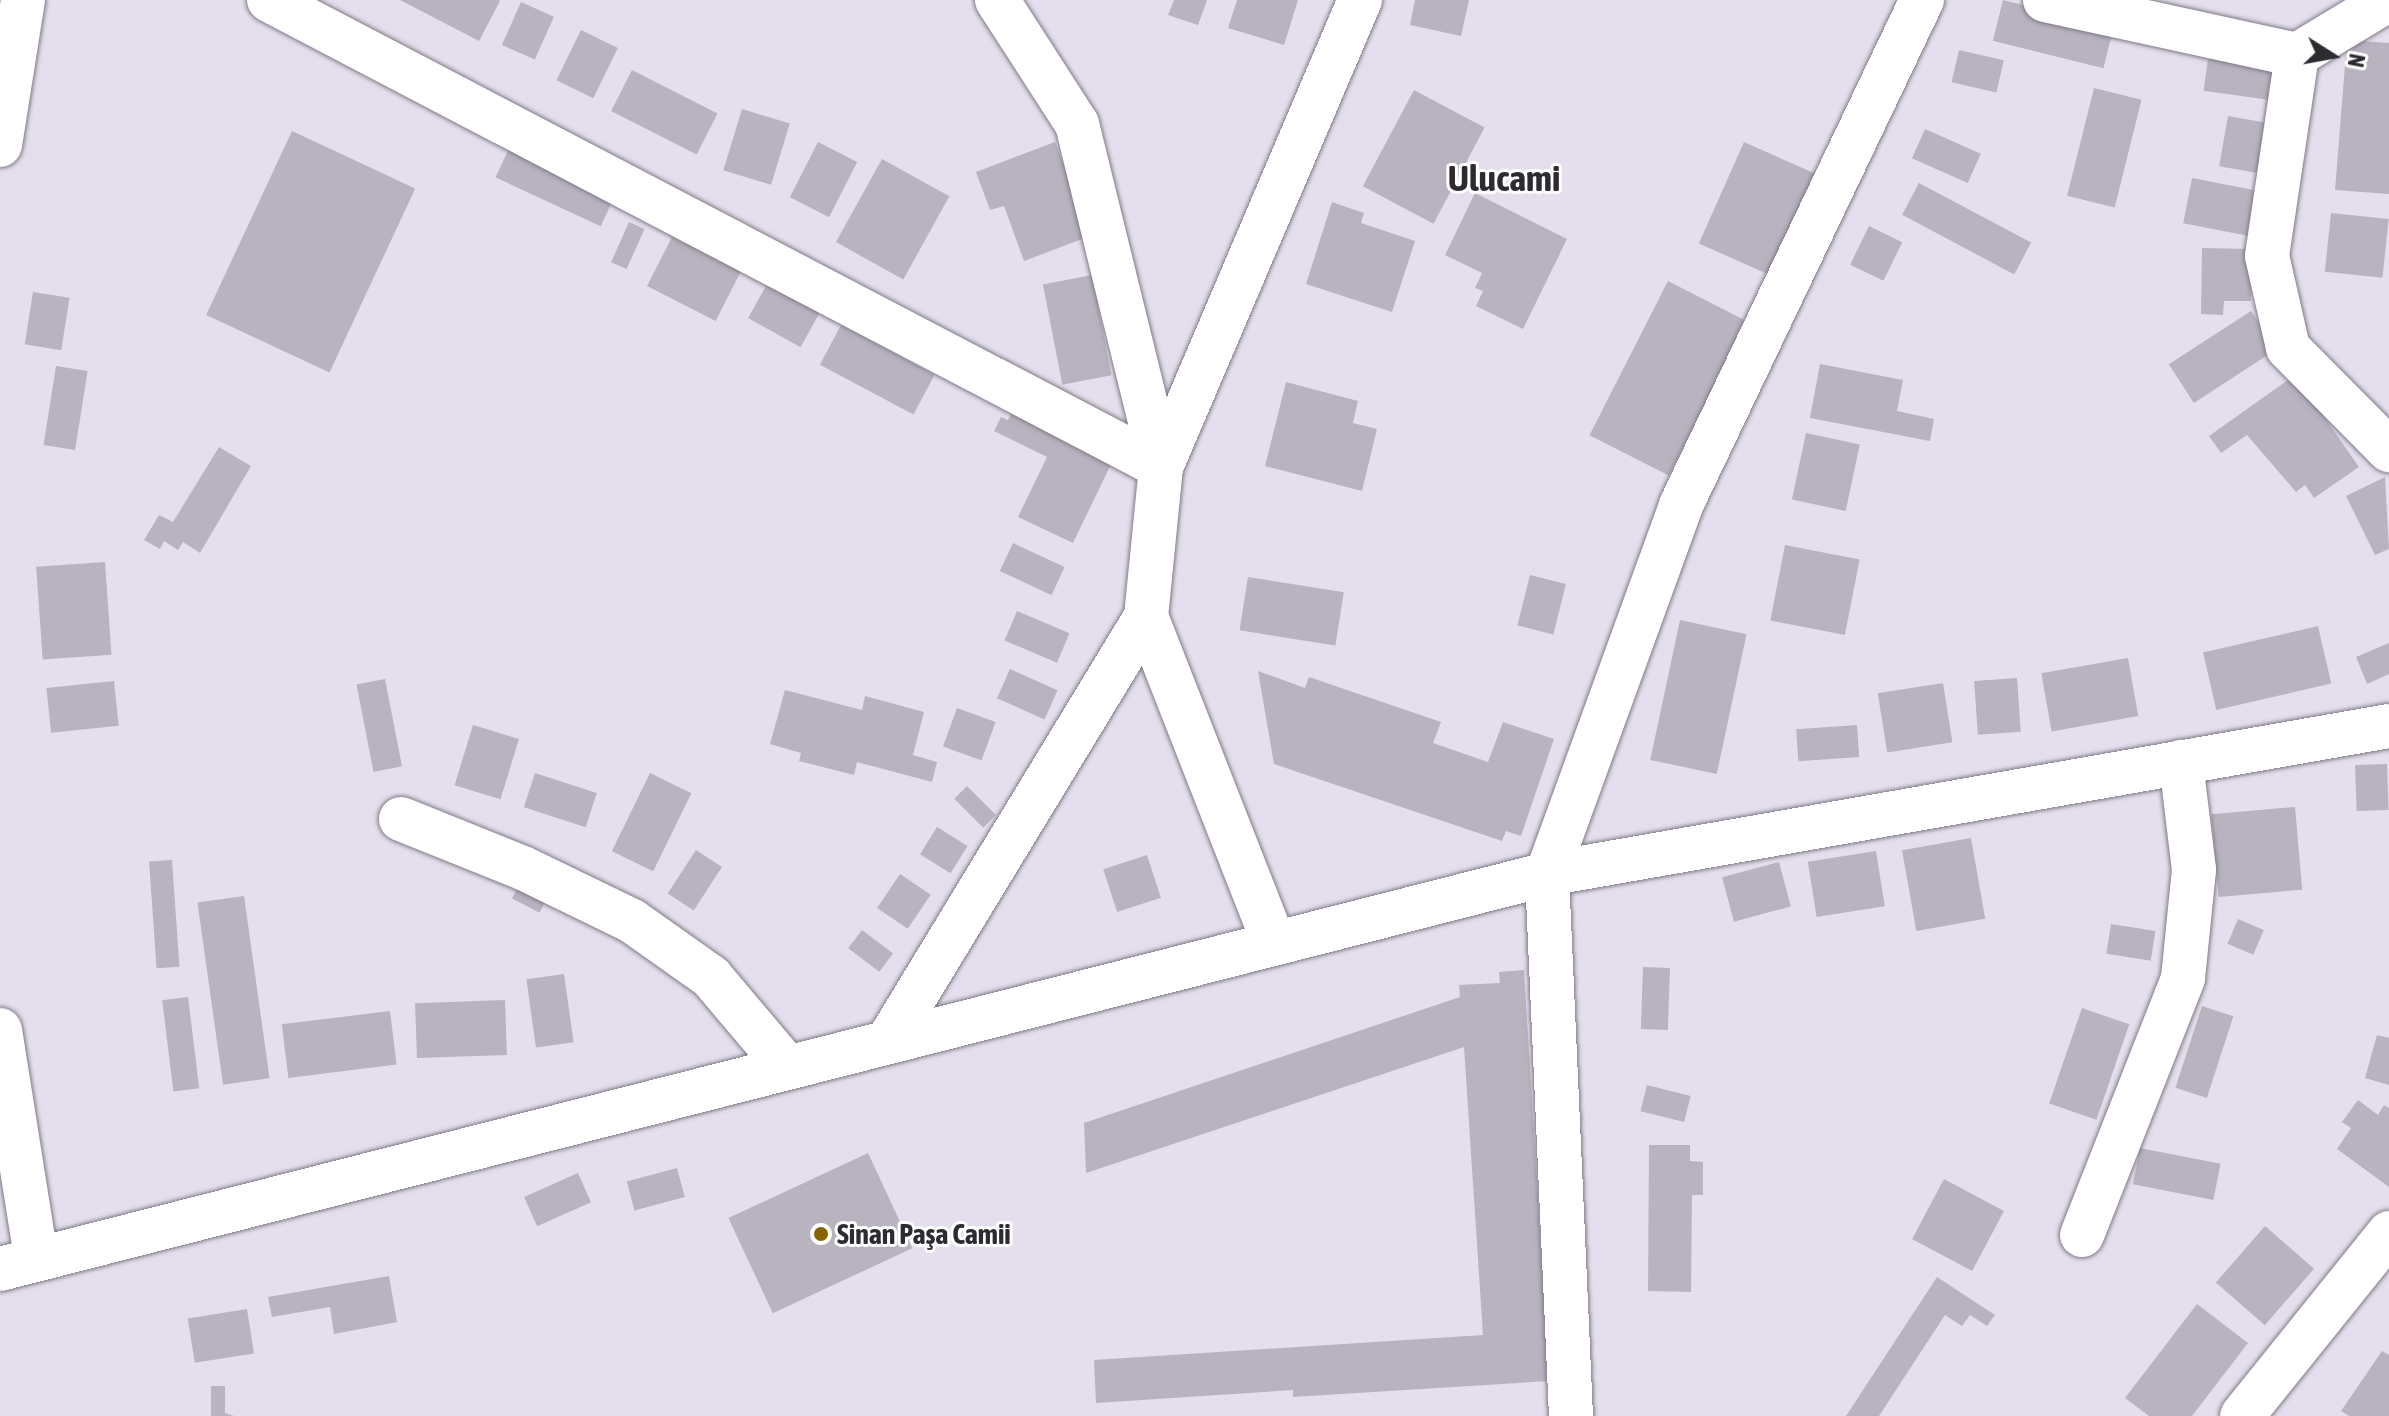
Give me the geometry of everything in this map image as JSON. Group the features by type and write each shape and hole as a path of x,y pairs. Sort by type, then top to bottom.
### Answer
{"street":[{"path":"0,145 23,0"},
{"path":"269,0 1161,467"},
{"path":"997,0 1077,124 1161,467"},
{"path":"888,1041 1146,617 1161,467 1360,0"},
{"path":"1571,1416 1547,874 1681,505 1922,0"},
{"path":"2045,0 2297,55 2388,0"},
{"path":"2297,55 2267,256 2288,348 2389,450"},
{"path":"1146,617 1274,943"},
{"path":"0,1030 18,1263 1547,874 2389,726"},
{"path":"2082,1235 2183,978 2194,870 2181,762"},
{"path":"401,819 523,868 632,921 711,977 787,1067"},
{"path":"2242,1416 2389,1233"}],"building":[{"path":"400,0 498,0 500,1 479,41"},
{"path":"1174,0 1207,0 1198,25 1168,15"},
{"path":"1237,0 1298,0 1284,45 1228,28"},
{"path":"1415,0 1469,0 1461,36 1410,25"},
{"path":"2003,0 2114,28 2103,68 1993,41"},
{"path":"521,2 554,17 535,60 502,45"},
{"path":"581,30 618,48 593,98 556,80"},
{"path":"2347,40 2389,43 2389,194 2335,190"},
{"path":"1959,50 2004,60 1996,93 1952,82"},
{"path":"2208,59 2274,68 2270,100 2204,91"},
{"path":"632,70 718,114 697,155 611,111"},
{"path":"2094,88 2142,100 2115,208 2067,196"},
{"path":"1414,90 1485,128 1433,224 1363,186"},
{"path":"742,109 790,124 771,185 723,170"},
{"path":"2228,116 2273,124 2264,174 2219,166"},
{"path":"1925,129 1981,154 1968,183 1912,158"},
{"path":"292,131 415,188 329,372 206,315"},
{"path":"512,142 617,191 601,226 496,177"},
{"path":"818,142 857,162 829,217 790,197"},
{"path":"1055,142 1090,236 1024,261 1004,206 990,210 976,172"},
{"path":"1744,142 1819,175 1774,277 1699,243"},
{"path":"882,159 949,196 903,279 836,242"},
{"path":"2192,178 2267,193 2258,238 2183,223"},
{"path":"1919,183 2031,243 2014,274 1902,215"},
{"path":"1475,193 1567,239 1523,329 1476,306 1483,291 1475,288 1482,273 1445,255"},
{"path":"1332,202 1364,213 1361,223 1415,241 1392,312 1306,284"},
{"path":"2331,213 2389,219 2383,278 2325,272"},
{"path":"629,222 645,229 627,269 611,262"},
{"path":"1869,226 1902,242 1883,281 1850,265"},
{"path":"672,237 741,272 716,321 647,286"},
{"path":"2202,248 2251,249 2251,301 2224,301 2223,315 2201,314"},
{"path":"1092,275 1111,375 1062,385 1043,285"},
{"path":"1668,281 1747,321 1669,476 1589,435"},
{"path":"767,284 819,313 801,347 748,318"},
{"path":"33,292 70,298 61,350 25,344"},
{"path":"2251,311 2276,350 2194,403 2169,364"},
{"path":"841,325 935,375 913,414 820,365"},
{"path":"1820,364 1903,380 1897,411 1934,419 1930,441 1810,418"},
{"path":"56,366 88,371 75,450 43,445"},
{"path":"2295,375 2359,467 2314,498 2305,485 2296,492 2247,435 2221,453 2209,436"},
{"path":"1286,382 1358,401 1353,423 1377,429 1362,491 1265,466"},
{"path":"1013,410 1114,458 1073,543 1018,517 1047,457 994,431 1001,417 1008,420"},
{"path":"1806,433 1860,444 1846,511 1792,500"},
{"path":"219,447 251,466 200,553 183,542 178,550 164,541 160,549 144,540 159,515 173,522"},
{"path":"2385,477 2389,549 2375,555 2346,496"},
{"path":"1013,543 1065,567 1052,595 1000,571"},
{"path":"1785,545 1860,560 1845,635 1770,621"},
{"path":"105,562 111,655 43,660 36,567"},
{"path":"1530,575 1566,584 1553,634 1517,625"},
{"path":"1248,577 1344,592 1335,646 1240,630"},
{"path":"1017,611 1069,633 1057,663 1004,640"},
{"path":"1680,620 1747,634 1717,774 1650,760"},
{"path":"2318,626 2331,683 2216,710 2203,653"},
{"path":"2389,643 2389,674 2367,684 2356,657"},
{"path":"2128,658 2138,716 2052,731 2041,673"},
{"path":"1010,669 1058,690 1044,719 997,698"},
{"path":"1258,671 1305,688 1309,677 1441,722 1433,743 1488,762 1503,722 1554,739 1521,836 1506,831 1502,841 1274,764"},
{"path":"2017,678 2021,732 1978,735 1974,681"},
{"path":"385,679 402,766 374,772 357,685"},
{"path":"114,681 119,726 51,733 46,688"},
{"path":"1943,683 1952,742 1887,753 1878,693"},
{"path":"785,690 862,710 865,696 924,712 913,755 937,762 932,782 857,762 854,775 799,761 801,753 770,744"},
{"path":"957,708 996,722 982,761 943,747"},
{"path":"473,725 519,739 500,799 455,785"},
{"path":"1857,725 1859,757 1798,761 1796,729"},
{"path":"2387,764 2389,810 2357,811 2355,765"},
{"path":"535,773 597,793 586,827 524,807"},
{"path":"650,773 691,793 653,871 612,851"},
{"path":"967,786 996,815 983,828 954,799"},
{"path":"2295,807 2302,890 2219,897 2211,814"},
{"path":"937,827 968,846 951,873 920,854"},
{"path":"1971,838 1985,919 1916,931 1902,850"},
{"path":"696,850 722,867 694,910 668,894"},
{"path":"1876,851 1885,906 1817,917 1808,862"},
{"path":"1147,855 1161,898 1117,912 1103,869"},
{"path":"172,860 179,967 157,968 149,862"},
{"path":"1779,862 1791,906 1734,922 1722,877"},
{"path":"900,874 931,895 908,929 877,908"},
{"path":"522,879 550,893 540,913 512,899"},
{"path":"244,896 270,1078 223,1085 197,903"},
{"path":"2238,919 2264,930 2253,955 2227,944"},
{"path":"2111,924 2155,931 2151,961 2106,954"},
{"path":"862,930 893,953 879,972 848,948"},
{"path":"1643,967 1670,968 1668,1030 1641,1029"},
{"path":"1524,970 1549,1381 1293,1397 1293,1390 1096,1403 1094,1360 1483,1335 1464,1047 1086,1173 1084,1123 1460,997 1459,985 1500,983 1499,972"},
{"path":"564,974 574,1042 536,1048 526,979"},
{"path":"188,997 199,1088 173,1091 162,1000"},
{"path":"505,1000 507,1055 417,1058 415,1003"},
{"path":"2202,1006 2233,1016 2207,1098 2175,1088"},
{"path":"2082,1008 2129,1024 2096,1120 2049,1103"},
{"path":"390,1011 397,1065 288,1078 282,1024"},
{"path":"2377,1035 2389,1038 2389,1085 2365,1078"},
{"path":"1647,1085 1691,1096 1684,1122 1640,1111"},
{"path":"2358,1100 2378,1115 2384,1105 2389,1108 2389,1187 2337,1149 2351,1128 2342,1122"},
{"path":"1649,1145 1690,1145 1690,1161 1703,1162 1703,1195 1692,1195 1691,1292 1648,1291"},
{"path":"2140,1148 2220,1164 2213,1200 2133,1184"},
{"name":"Sinan Paşa Camii","path":"868,1153 912,1248 773,1313 728,1218"},
{"path":"677,1168 685,1197 635,1210 627,1181"},
{"path":"578,1173 591,1202 537,1226 524,1197"},
{"path":"1944,1179 2004,1211 1972,1271 1912,1239"},
{"path":"2265,1226 2314,1269 2265,1325 2216,1283"},
{"path":"389,1276 397,1322 334,1334 330,1307 272,1317 268,1297"},
{"path":"1937,1277 1995,1315 1987,1326 1970,1315 1962,1326 1945,1315 1879,1416 1846,1416"},
{"path":"2197,1304 2248,1343 2192,1416 2149,1416 2125,1398"},
{"path":"247,1309 254,1353 195,1363 188,1318"},
{"path":"2382,1351 2389,1355 2389,1416 2349,1416 2341,1411"},
{"path":"211,1386 225,1386 225,1413 234,1416 211,1416"}],"place":[{"name":"Sinan Paşa Camii","path":"821,1234"}],"district":[{"name":"Ulucami","path":"1504,179"}]}
